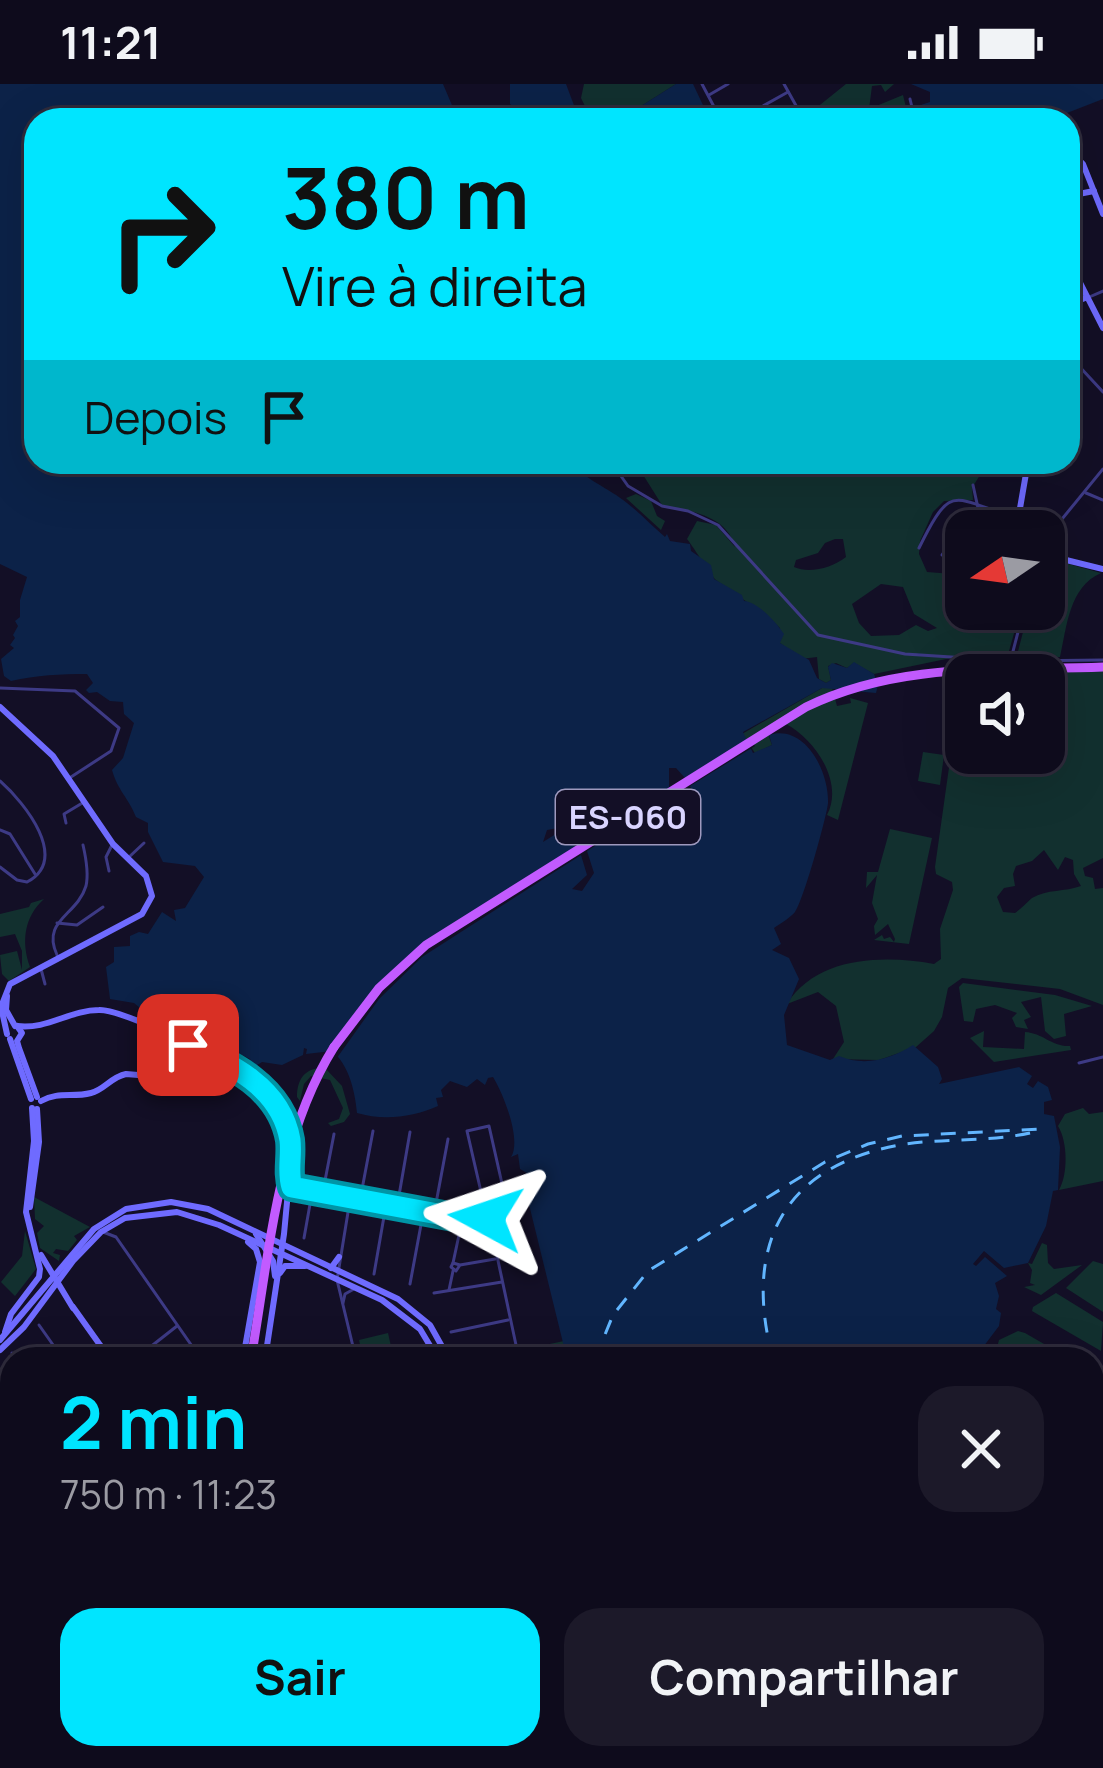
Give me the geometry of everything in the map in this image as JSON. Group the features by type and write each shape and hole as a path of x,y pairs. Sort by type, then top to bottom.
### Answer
{"main road":[{"name":"ES-060","path":"252,1347 285,1176 305,1104 346,1029 385,982 418,952 690,778 832,695 916,673 1103,666"}],"street":[{"path":"702,84 715,108"},
{"path":"708,95 728,84"},
{"path":"784,84 797,108"},
{"path":"764,108 788,92"},
{"path":"910,99 912,108"},
{"path":"1080,161 1103,214"},
{"path":"1080,193 1094,190"},
{"path":"1080,287 1103,328"},
{"path":"1080,300 1103,291"},
{"path":"1080,367 1103,392"},
{"path":"1065,516 1103,469"},
{"path":"620,474 628,486 662,506 718,525 818,635 890,652 945,656"},
{"path":"1020,510 1026,474"},
{"path":"973,485 979,508"},
{"path":"1084,493 1103,500"},
{"path":"919,548 943,504 962,500 988,510"},
{"path":"942,555 968,515 979,508"},
{"path":"1065,559 1102,566"},
{"path":"1065,664 1103,666"},
{"path":"0,688 74,691 119,728 111,751 70,778"},
{"path":"3,710 53,756 113,844 149,883 149,906 23,975 7,988 1,1007 36,1103 26,1212 54,1282 102,1347"},
{"path":"0,782 41,835 46,856 37,876 20,881 0,867"},
{"path":"66,823 64,814 86,801"},
{"path":"9,821 0,829 10,834 37,876"},
{"path":"0,843 10,834"},
{"path":"127,860 144,843"},
{"path":"109,871 106,857 113,844"},
{"path":"59,958 52,944 56,923 84,891 83,845"},
{"path":"56,923 77,926 103,908"},
{"path":"39,969 45,984"},
{"path":"11,1038 22,1035 6,1010 8,993 39,969"},
{"path":"16,1026 40,1027 86,1012 112,1011 236,1067 266,1093 290,1139 283,1241 266,1347"},
{"path":"11,1038 16,1026"},
{"path":"1079,1063 1103,1057"},
{"path":"236,1067 241,1076 237,1082"},
{"path":"36,1103 60,1093 92,1093 119,1074 237,1082 256,1088 268,1100 284,1135 285,1153 266,1247"},
{"path":"506,1197 488,1126 466,1131 516,1347"},
{"path":"360,1200 373,1131"},
{"path":"397,1207 410,1132"},
{"path":"323,1193 334,1134"},
{"path":"434,1214 448,1139"},
{"path":"289,1181 298,1189 486,1222"},
{"path":"483,1201 522,1193 519,1185 503,1188"},
{"path":"287,1196 298,1189"},
{"path":"304,1238 313,1191"},
{"path":"350,1198 338,1275 354,1347"},
{"path":"3,1347 24,1327 94,1228 147,1203 195,1206 283,1241 338,1275 414,1311 430,1325 442,1347"},
{"path":"374,1274 386,1205"},
{"path":"67,1295 66,1264 101,1232 125,1218 177,1212 338,1275 402,1312 431,1347"},
{"path":"410,1284 423,1212"},
{"path":"449,1292 462,1219"},
{"path":"250,1228 273,1261 276,1292"},
{"path":"101,1232 116,1237 193,1347"},
{"path":"234,1232 259,1257 249,1347"},
{"path":"40,1256 66,1264"},
{"path":"2,1338 11,1314 39,1277 40,1256"},
{"path":"456,1264 496,1258"},
{"path":"278,1276 285,1266 309,1266"},
{"path":"2,1338 36,1294 54,1282"},
{"path":"36,1294 54,1282"},
{"path":"54,1282 73,1307"},
{"path":"434,1293 502,1282"},
{"path":"343,1305 345,1294 356,1288"},
{"path":"253,1298 257,1311 265,1314"},
{"path":"250,1317 273,1307"},
{"path":"11,1314 11,1327"},
{"path":"451,1332 510,1319"},
{"path":"248,1327 261,1322 268,1333"},
{"path":"39,1325 55,1347"},
{"path":"150,1347 178,1325"},
{"path":"11,1327 24,1327"}],"green space":[{"path":"584,84 676,84 638,108 586,108 581,98"},
{"path":"846,84 894,84 885,92 881,85 872,86 869,108 816,108"},
{"path":"903,95 906,108 871,108"},
{"path":"643,474 1000,474 980,475 972,488 973,500 944,501 933,512 919,554 927,572 945,573 945,630 1015,630 1008,654 945,654 945,659 874,674 854,663 847,668 836,663 828,666 831,680 826,683 819,679 817,657 801,659 780,643 780,628 716,580 687,539 697,521 716,525 735,547 724,528 706,516 662,505","holes":["835,539 843,539 846,557 813,570 794,567 796,560 818,553","881,584 903,587 914,614 937,628 928,631 916,625 899,635 871,636 859,623 852,604"]},
{"path":"636,494 651,501 657,516 665,521 661,530 626,498"},
{"path":"1065,563 1101,573 1076,598 1061,654 1017,654 1024,630 1065,630"},
{"path":"1103,669 1103,858 1083,868 1085,876 1093,878 1095,889 1103,888 1103,1005 1060,989 962,978 948,988 934,1031 916,1047 879,1060 833,1059 844,1042 836,1006 818,992 787,1004 800,988 834,968 873,960 934,964 941,959 940,929 953,890 952,882 936,874 948,774 1065,774 1065,672","holes":["1044,850 1058,870 1065,857 1073,860 1081,886 1038,895 1015,913 1003,912 997,897 1004,888 1015,886 1016,866"]},
{"path":"822,688 832,688 837,706 851,703 850,698 868,703 838,820 827,815 832,790 824,763 797,731 786,724 768,734 772,745 755,753 742,734"},
{"path":"923,752 944,755 940,785 918,781"},
{"path":"890,829 932,838 909,944 874,940 882,935 895,939 888,924 875,935 878,919 872,903 877,875 866,888 867,872 878,872"},
{"path":"44,899 26,930 30,967 9,981 2,974 0,955 17,951 22,970 22,951 15,934 0,937 0,914"},
{"path":"963,983 1055,995 1092,1006 1064,1014 1066,1036 1054,1039 1045,1031 1041,997 1021,1002 1031,1017 1024,1020 1028,1029 1016,1027 1012,1018 1017,1013 995,1005 976,1009 973,1022 964,1021 959,987"},
{"path":"984,1031 983,1047 1024,1049 1025,1032 1071,1050 994,1062 970,1038"},
{"path":"325,1068 342,1086 350,1114 331,1126 328,1123 339,1119 343,1108 330,1080 311,1076 300,1101 297,1097 304,1075"},
{"path":"1083,1108 1089,1114 1103,1112 1103,1181 1059,1190 1066,1158 1058,1126 1065,1114"},
{"path":"34,1197 90,1227 74,1236 77,1240 68,1251 56,1249 53,1253 60,1255 59,1261 40,1248 37,1233 44,1226 35,1219"},
{"path":"25,1231 36,1269 15,1296 1,1282 22,1256"},
{"path":"1042,1243 1047,1245 1048,1263 1054,1269 1082,1265 1041,1295 1024,1287 1035,1285 1030,1283 1028,1263 1032,1264"},
{"path":"1093,1261 1103,1264 1103,1312 1066,1288"},
{"path":"1056,1293 1103,1322 1101,1347 1032,1311"},
{"path":"1018,1331 1049,1347 997,1347 999,1340"},
{"path":"388,1333 391,1347 361,1347 359,1340"}],"water":[{"path":"0,84 443,84 453,108 24,108 24,474 584,474 665,537 667,534 670,541 690,544 691,551 711,565 714,579 772,619 784,634 780,643 809,660 817,678 826,683 831,680 828,667 832,663 847,668 854,662 874,674 876,693 822,688 743,732 753,753 772,745 769,735 794,736 812,753 827,790 827,811 803,893 795,912 774,928 781,944 772,950 789,958 799,979 784,1015 787,1045 830,1060 839,1056 868,1061 913,1045 938,1067 939,1084 1019,1067 1032,1076 1027,1084 1033,1088 1038,1081 1048,1087 1052,1100 1044,1102 1044,1114 1054,1116 1060,1147 1058,1190 1053,1191 1046,1226 1028,1263 1004,1268 984,1251 973,1264 985,1257 1007,1276 995,1283 999,1326 983,1347 564,1347 522,1176 527,1173 520,1169 518,1154 511,1157 513,1128 493,1077 485,1085 477,1079 467,1087 450,1081 441,1090 443,1097 436,1098 438,1106 419,1113 388,1117 357,1113 350,1079 332,1051 306,1054 304,1048 303,1055 282,1065 262,1062 254,1067 250,1059 213,1040 151,1017 134,1003 110,999 106,967 114,962 114,947 130,946 130,936 139,932 148,934 162,912 176,921 174,910 185,908 204,877 195,866 163,862 148,823 136,817 117,783 112,770 123,758 134,723 124,714 123,702 89,693 86,690 93,683 87,674 11,681 4,676 1,659 14,648 10,645 27,577 0,564"},
{"path":"510,84 566,84 575,108 515,108 510,104"},
{"path":"676,84 693,84 704,108 638,108"},
{"path":"911,84 1103,84 1103,99 1080,108 925,108 921,105 930,102 930,92"}],"pier":[{"path":"751,738 755,746 690,786 696,799 693,805 686,806 674,796 587,851 594,873 582,891 572,889 587,875 581,855 422,957 379,999 334,1062 329,1057 390,974 576,847 559,832 543,842 547,830 563,827 582,843 669,788 669,768 676,768 685,778"}],"ferry route":[{"path":"600,1347 613,1315 648,1271 825,1162 902,1136 1042,1129"},
{"path":"771,1347 764,1280 769,1246 782,1216 802,1190 863,1154 905,1144 1034,1132"}],"route":[{"path":"188,1045 236,1067 266,1093 290,1139 292,1187 481,1222 486,1218"}]}
